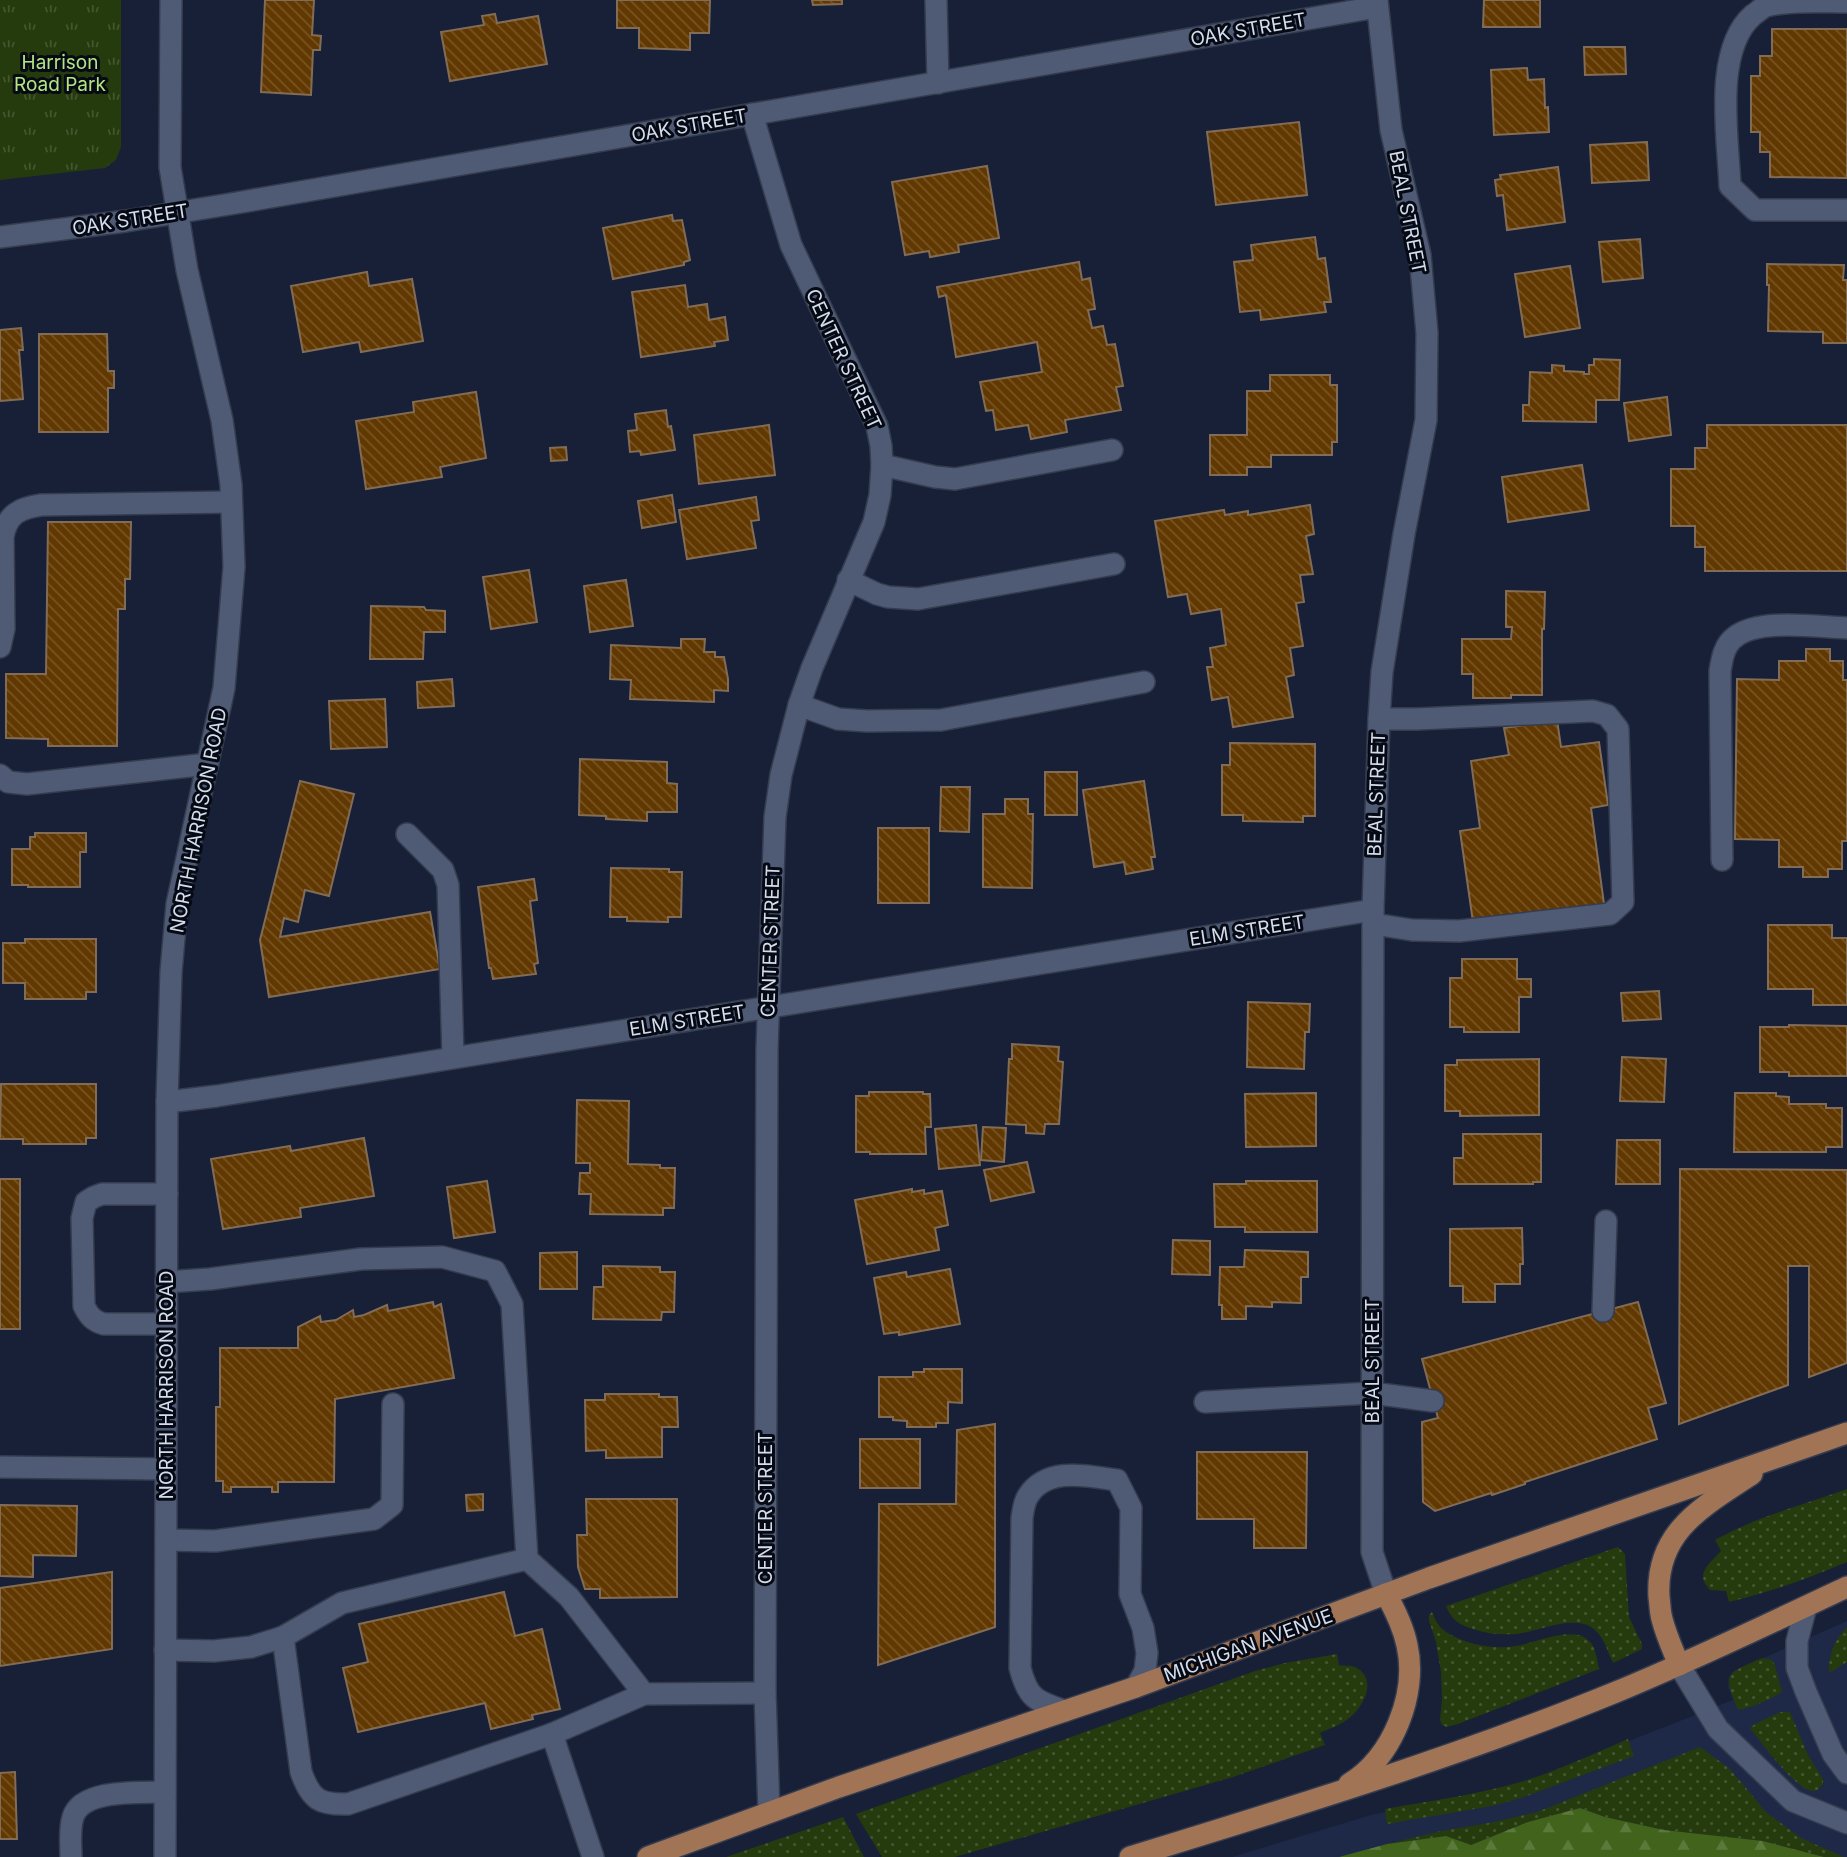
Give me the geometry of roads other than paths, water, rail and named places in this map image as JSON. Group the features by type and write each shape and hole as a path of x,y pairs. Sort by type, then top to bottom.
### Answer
{"main road":[{"name":"MICHIGAN AVENUE","path":"648,1857 1847,1433"},
{"path":"1679,1665 1661,1616 1659,1584 1664,1554 1684,1523 1713,1499 1781,1456"},
{"path":"1130,1857 1328,1797 1519,1729 1679,1665 1847,1587"},
{"path":"1328,1797 1354,1781 1376,1760 1393,1735 1404,1707 1409,1677 1408,1647 1400,1619 1386,1594"}],"street":[{"name":"NORTH HARRISON ROAD","path":"165,1857 167,1102 171,972 177,904 224,688 234,567 231,485 222,419 187,270 170,167 171,0"},
{"path":"936,0 938,83"},
{"path":"1847,2 1782,2 1763,7 1743,24 1729,59 1726,83 1730,186 1755,210 1847,210"},
{"name":"OAK STREET","path":"0,237 126,221 938,83 1377,3"},
{"name":"BEAL STREET","path":"1377,3 1391,130 1420,255 1427,333 1426,420 1404,534 1382,672 1378,719 1373,917 1372,1552 1386,1594"},
{"name":"CENTER STREET","path":"752,114 791,244 877,426 882,465 880,495 874,522 799,705 781,775 775,817 768,1007 765,1693 769,1812"},
{"path":"882,465 955,479 1112,450"},
{"path":"0,647 4,629 3,537 10,518 20,510 41,505 231,502"},
{"path":"848,580 888,597 918,599 1114,565"},
{"path":"1722,860 1720,671 1723,652 1734,637 1769,625 1847,628"},
{"path":"799,705 838,719 941,720 1144,682"},
{"name":"ELM STREET","path":"167,1102 768,1007 1373,917 1412,930 1459,931 1610,914 1623,902 1618,729 1607,715 1593,711 1378,719"},
{"path":"0,775 8,782 27,784 208,764"},
{"path":"407,834 443,870 448,885 453,1057"},
{"path":"166,1324 104,1324 95,1322 88,1315 84,1306 82,1218 86,1202 102,1194 167,1194"},
{"path":"1603,1311 1606,1221"},
{"path":"166,1282 210,1279 361,1259 442,1256 495,1271 512,1304 527,1559 569,1597 644,1694"},
{"path":"1205,1402 1372,1393 1433,1401"},
{"path":"166,1540 215,1541 374,1519 392,1505 393,1404"},
{"path":"0,1467 166,1469"},
{"path":"1065,1711 1041,1703 1025,1687 1020,1668 1021,1518 1027,1498 1038,1485 1055,1477 1074,1475 1117,1480 1131,1508 1130,1594 1143,1628 1147,1653 1145,1671 1136,1686"},
{"path":"165,1650 214,1651 251,1647 283,1637 342,1603 527,1559"},
{"path":"1806,1606 1797,1641 1797,1668 1833,1754 1847,1773"},
{"path":"283,1637 301,1772 306,1786 317,1799 330,1804 348,1804 552,1734 644,1694 765,1693"},
{"path":"1679,1665 1718,1729 1793,1801 1847,1823"},
{"path":"552,1734 593,1857"},
{"path":"71,1857 73,1815 82,1804 95,1797 165,1792"}],"park label":[{"name":"Harrison Road Park","path":"60,73"}]}
